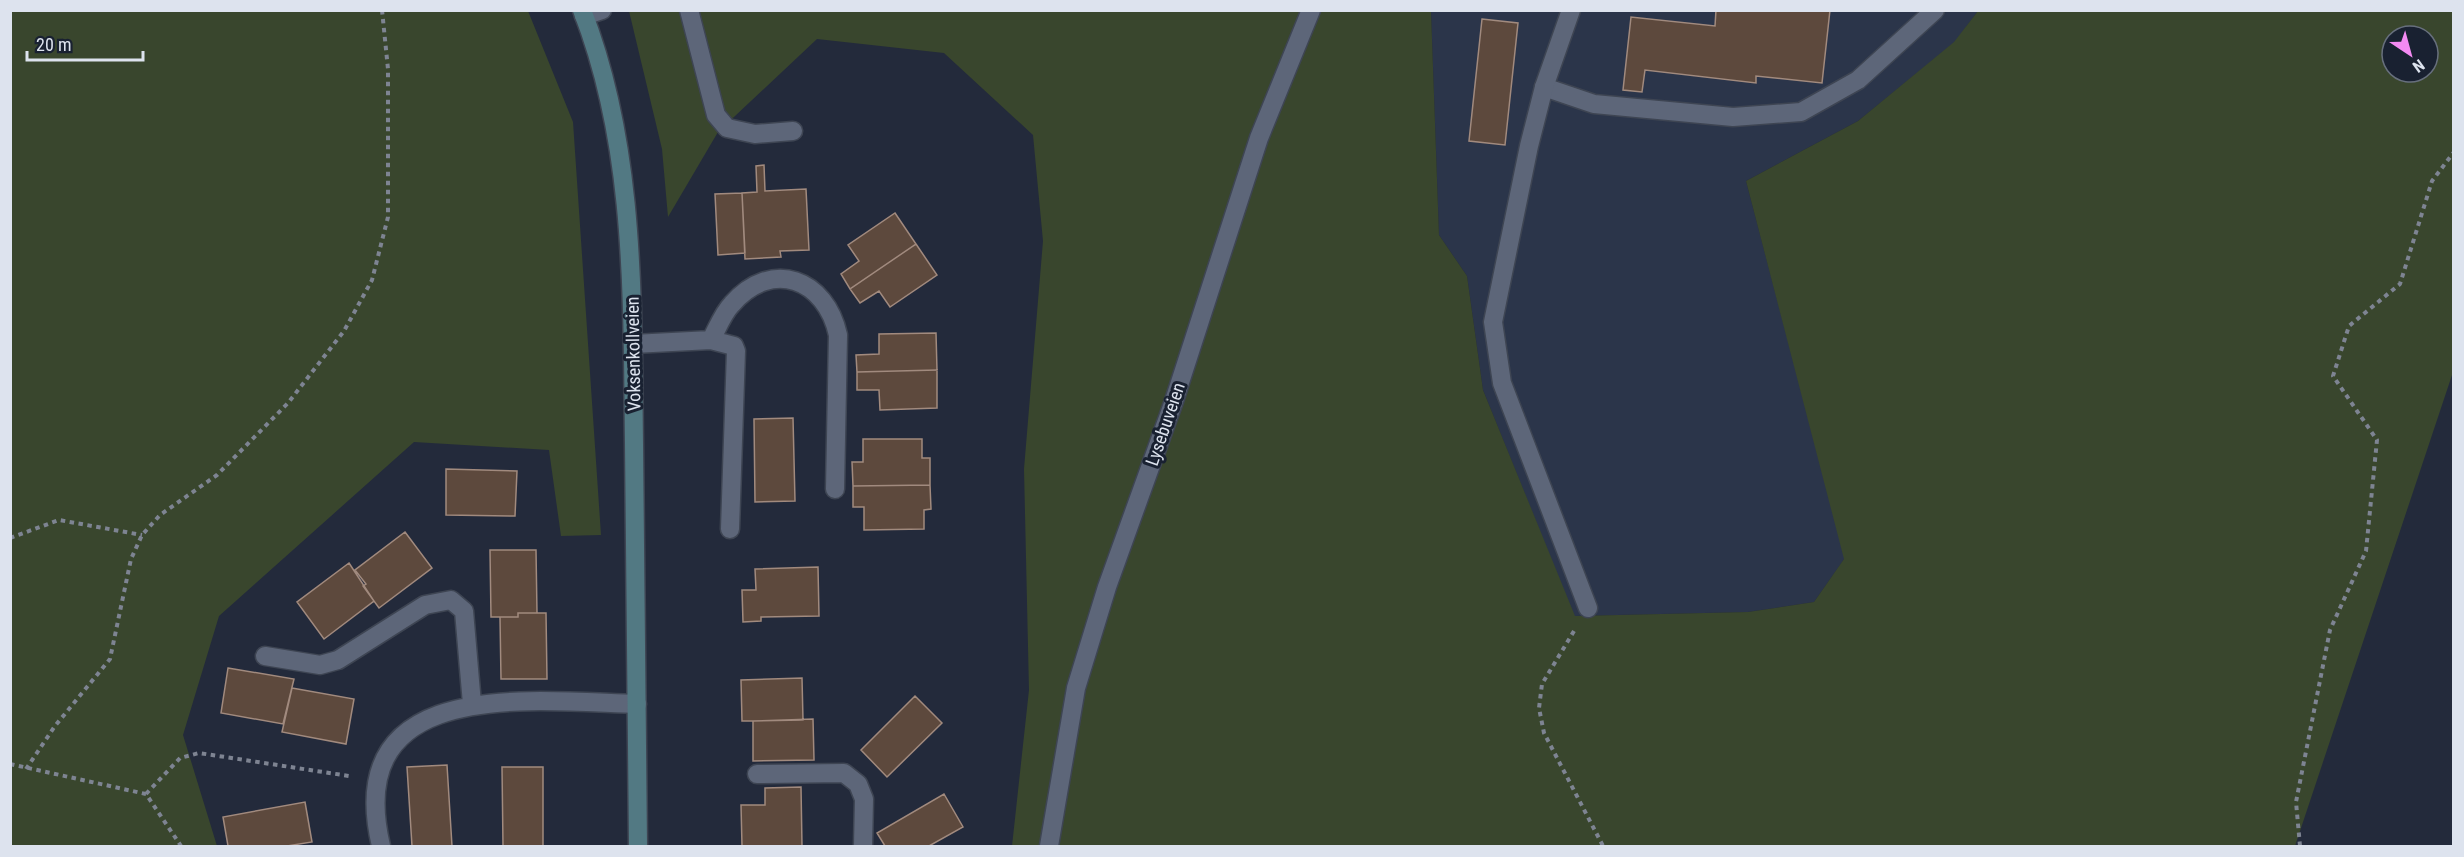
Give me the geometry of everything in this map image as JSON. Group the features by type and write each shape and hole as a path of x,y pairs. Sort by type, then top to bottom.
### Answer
{"street":[{"path":"583,13 602,10"},
{"path":"689,10 716,115 727,128 755,134 793,130"},
{"name":"Lysebuveien","path":"1049,846 1076,688 1107,587 1174,401 1259,138 1311,10"},
{"path":"1571,10 1544,87 1509,236 1493,322 1502,383 1588,608"},
{"path":"1544,87 1594,104 1721,116 1801,112 1858,80 1935,10"},
{"name":"Voksenkollveien","path":"583,13 602,72 619,155 630,243 638,846"},
{"path":"711,340 731,304 749,289 771,278 789,278 803,284 827,306 835,321 838,344 835,489"},
{"path":"633,344 711,340 727,342 734,346 736,351 730,529"},
{"path":"265,656 320,665 338,660 424,605 451,600 464,611 472,704"},
{"path":"381,846 375,811 377,781 385,756 410,730 430,717 472,704 549,702 637,704"},
{"path":"757,774 843,773 858,784 864,799 863,846"}],"path":[{"path":"26,769 55,726 110,659 131,559 142,535 160,514 217,475 288,403 344,331 372,279 388,217 388,69 382,10"},
{"path":"2300,846 2296,802 2330,630 2366,551 2376,440 2333,376 2349,326 2400,284 2432,182 2454,152"},
{"path":"10,538 59,520 142,535"},
{"path":"1588,608 1542,684 1539,708 1544,733 1603,846"},
{"path":"147,794 180,758 199,753 377,781"},
{"path":"10,764 147,794 181,846"}],"shaded area":[{"path":"1431,11 1978,11 1955,42 1858,121 1746,181 1845,558 1814,602 1748,612 1574,616 1483,390 1467,276 1439,235"}],"green space":[{"path":"10,11 528,11 573,122 601,535 561,536 549,450 414,442 219,616 183,735 217,846 11,846"},
{"path":"629,11 1431,11 1439,235 1467,276 1483,390 1575,616 1748,612 1814,602 1844,559 1746,181 1858,121 1954,42 1978,11 2453,11 2453,372 2295,846 1012,846 1029,690 1024,469 1043,241 1033,135 944,53 817,39 718,132 668,217 662,149"}],"building":[{"path":"1716,10 1830,10 1822,83 1756,76 1756,83 1645,70 1642,92 1623,90 1631,17 1715,26"},
{"path":"1482,19 1518,23 1505,145 1469,141"},
{"path":"764,165 765,191 806,189 809,250 780,251 781,257 745,259 742,193 757,192 756,166"},
{"path":"742,193 745,253 718,255 715,194"},
{"path":"895,213 916,244 850,289 841,274 859,261 848,245"},
{"path":"916,244 937,275 890,307 879,291 860,303 850,289"},
{"path":"936,333 937,370 857,372 856,355 879,354 879,334"},
{"path":"937,370 937,408 880,410 879,390 857,390 857,372"},
{"path":"793,418 795,501 755,502 754,419"},
{"path":"863,439 922,439 922,458 930,458 930,485 853,486 852,462 863,462"},
{"path":"446,469 517,471 515,516 446,515"},
{"path":"930,485 931,509 924,510 924,529 864,530 864,507 853,507 853,486"},
{"path":"405,532 432,568 379,608 363,586 366,584 355,570"},
{"path":"490,550 536,550 537,613 518,613 518,617 491,617"},
{"path":"349,563 374,601 324,639 297,602"},
{"path":"818,567 819,616 761,617 761,621 743,622 742,590 756,590 755,569"},
{"path":"518,613 546,613 547,679 501,679 500,617 518,617"},
{"path":"228,668 294,679 283,724 221,713"},
{"path":"802,678 803,720 742,721 741,680"},
{"path":"292,688 354,699 346,744 282,732"},
{"path":"915,696 942,723 887,777 861,750"},
{"path":"813,719 814,760 753,761 753,721"},
{"path":"447,765 452,846 412,846 407,767"},
{"path":"502,767 543,767 543,846 503,846"},
{"path":"801,787 802,846 742,846 741,805 765,805 765,788"},
{"path":"944,794 963,827 929,846 885,846 877,833"},
{"path":"305,802 312,842 287,846 228,846 223,817"}]}
